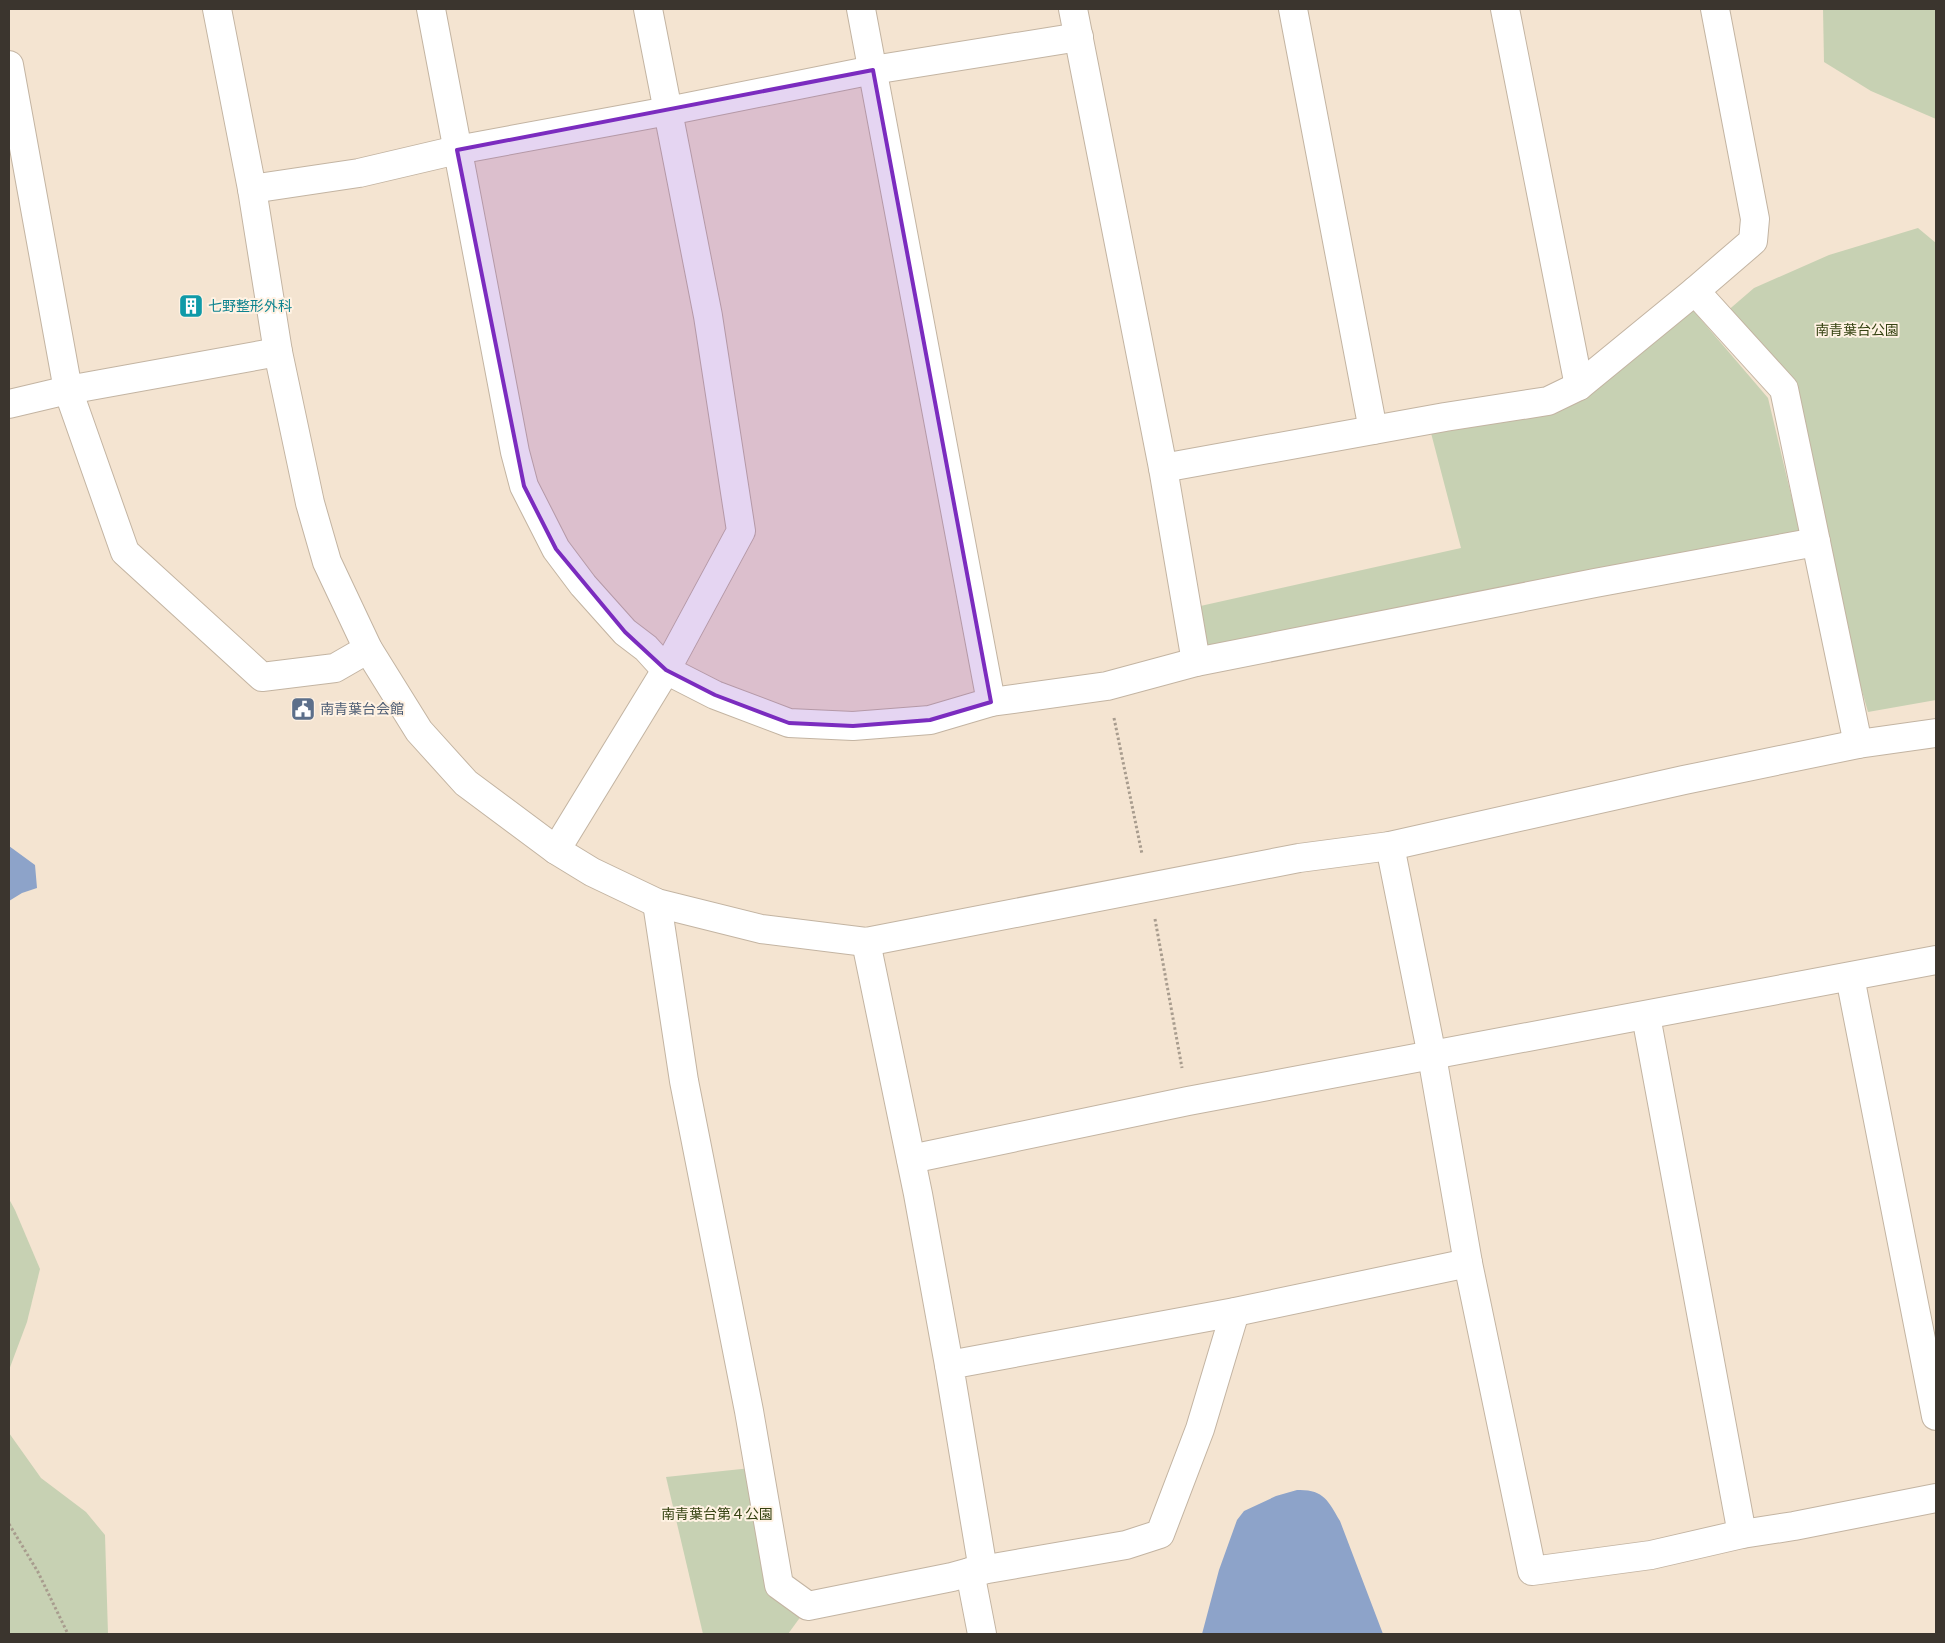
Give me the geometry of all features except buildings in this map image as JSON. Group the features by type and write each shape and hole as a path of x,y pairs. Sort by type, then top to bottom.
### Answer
{"street":[{"path":"217,9 252,189 278,352 310,503 327,562 368,649 388,685 419,731 466,783 556,850 592,872 657,903 761,929 866,942 1298,858 1390,846 1684,780 1858,744 1936,733"},
{"path":"431,9 456,150 524,486 556,549 583,585 625,632 646,648 666,670 715,695 790,723 853,726 930,720 991,702 1107,686 1196,662 1595,583 1816,542"},
{"path":"556,850 666,670 742,531 708,316 648,9"},
{"path":"861,9 991,702"},
{"path":"1073,9 1163,468 1196,662"},
{"path":"1293,9 1373,430"},
{"path":"1505,9 1579,386"},
{"path":"1163,468 1548,401 1579,386 1695,291 1753,241 1755,219 1716,9"},
{"path":"252,189 359,173 456,150 668,111 873,70 1079,37"},
{"path":"9,65 68,390 125,552 262,677 335,668 368,649"},
{"path":"1695,291 1784,390 1858,744"},
{"path":"9,404 68,390 278,352"},
{"path":"1390,846 1432,1056 1468,1263 1532,1571 1651,1555 1742,1534 1794,1526 1936,1498"},
{"path":"657,903 684,1081 749,1411 779,1585 808,1606 977,1571 1126,1545 1160,1534 1200,1429 1235,1312"},
{"path":"866,942 911,1159 950,1366 977,1571 982,1634"},
{"path":"911,1159 1188,1102 1936,960"},
{"path":"1850,977 1936,1416"},
{"path":"1646,1016 1742,1534"},
{"path":"950,1366 1235,1312 1468,1263"}],"path":[{"path":"1107,686 1148,887 1188,1102"},
{"path":"9,1524 38,1572 68,1634"}],"highlighted area":[{"path":"873,70 991,702 930,720 853,726 789,723 715,695 666,670 625,632 556,549 524,486 457,150"}],"green space":[{"path":"1823,9 1936,9 1936,119 1871,91 1824,62"},
{"name":"南青葉台公園","path":"1918,228 1936,243 1936,700 1868,712 1858,677 1795,381 1725,313 1754,288 1829,255"},
{"path":"1692,309 1768,398 1801,537 1203,650 1196,607 1461,548 1431,433 1554,411"},
{"path":"9,1199 40,1269 27,1322 9,1370"},
{"path":"9,1433 41,1478 86,1512 105,1535 108,1634 9,1634"},
{"name":"南青葉台第４公園","path":"751,1468 804,1612 788,1634 703,1634 666,1477"}],"water":[{"path":"9,846 35,865 37,888 22,893 9,901"},
{"path":"1297,1490 1313,1491 1324,1497 1336,1514 1383,1634 1202,1634 1219,1570 1237,1520 1244,1511 1276,1496"}],"place":[{"name":"七野整形外科","path":"191,306"},
{"name":"南青葉台会館","path":"303,709"}]}
